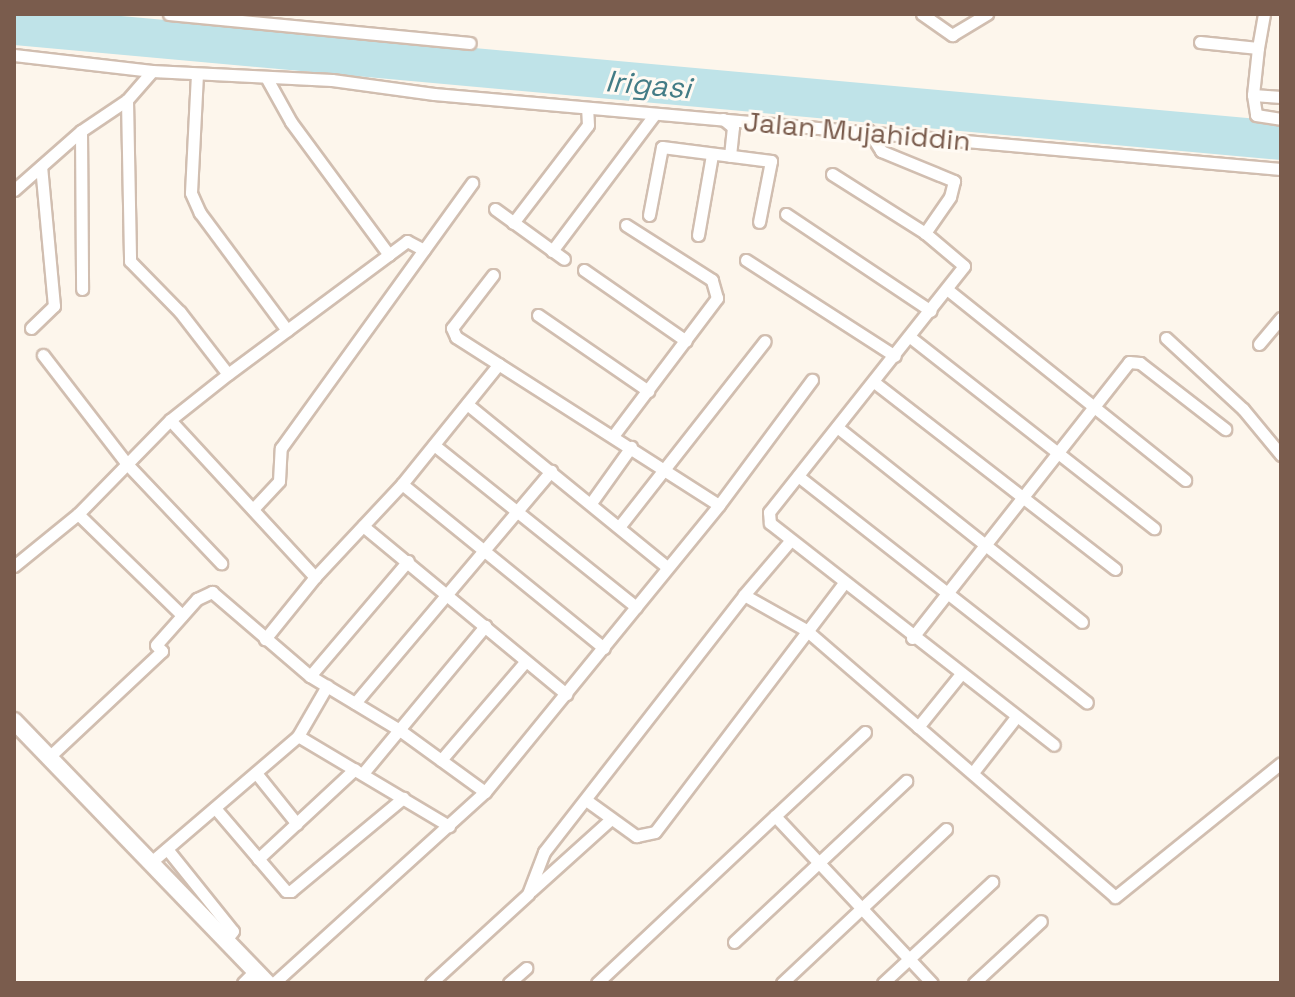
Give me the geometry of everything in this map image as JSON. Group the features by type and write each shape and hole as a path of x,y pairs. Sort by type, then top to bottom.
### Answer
{"main road":[{"path":"14,721 225,941 255,979"}],"street":[{"path":"169,14 470,43"},
{"path":"922,14 952,35 987,14"},
{"path":"1264,14 1253,95 1256,115 1281,119"},
{"path":"1200,42 1258,48"},
{"name":"Jalan Mujahiddin","path":"14,55 152,71 266,77 1281,169"},
{"path":"14,190 81,131 127,100 152,71"},
{"path":"197,74 191,193 200,213 287,330"},
{"path":"266,77 291,122 389,255"},
{"path":"1253,95 1281,97"},
{"path":"127,100 130,261 172,303 228,374"},
{"path":"513,223 588,125 587,108"},
{"path":"552,251 655,114"},
{"path":"722,119 733,127 730,156"},
{"path":"868,130 881,151 954,181 950,197 925,233"},
{"path":"81,131 82,289"},
{"path":"649,215 662,147 771,161 759,222"},
{"path":"698,235 712,155"},
{"path":"31,328 54,306 41,167"},
{"path":"832,174 925,233 964,266 768,517 790,541 1054,745"},
{"path":"253,509 279,481 281,448 472,183"},
{"path":"495,209 564,259"},
{"path":"786,214 931,311"},
{"path":"613,436 717,298 716,285 626,225"},
{"path":"14,566 78,514 170,420 228,374 407,241 424,250"},
{"path":"746,260 895,356"},
{"path":"584,270 686,341"},
{"path":"493,275 452,328 460,340 719,505"},
{"path":"948,290 1185,480"},
{"path":"538,315 648,391"},
{"path":"1259,344 1281,318"},
{"path":"910,337 1060,451 1154,528"},
{"path":"1166,338 1243,409 1281,455"},
{"path":"619,527 765,341"},
{"path":"43,355 127,464 221,563"},
{"path":"912,638 1060,451 1122,367 1135,361 1225,429"},
{"path":"265,639 315,577 402,484 499,364"},
{"path":"274,983 485,792 719,505 812,380"},
{"path":"874,382 1025,495 1115,569"},
{"path":"467,404 667,567"},
{"path":"170,420 315,577"},
{"path":"837,427 1082,622"},
{"path":"434,445 636,607"},
{"path":"591,503 631,447"},
{"path":"355,703 551,471"},
{"path":"798,476 1087,703"},
{"path":"402,484 604,648"},
{"path":"78,514 182,615"},
{"path":"363,526 566,694"},
{"path":"528,894 544,852 744,595 790,541"},
{"path":"310,676 408,561"},
{"path":"586,800 636,836 655,832 759,701 806,630 844,583"},
{"path":"49,757 162,651 156,645 205,591 212,592 310,676 401,731 485,792"},
{"path":"744,595 806,630 974,771 1115,897 1281,763"},
{"path":"258,859 401,731 485,626"},
{"path":"441,760 526,661"},
{"path":"918,727 960,675"},
{"path":"150,863 298,736 327,686"},
{"path":"974,771 1016,717"},
{"path":"597,983 865,732"},
{"path":"298,736 360,770 449,826"},
{"path":"256,773 297,824"},
{"path":"734,942 906,781"},
{"path":"215,808 258,859 291,891 403,798"},
{"path":"775,816 932,983"},
{"path":"431,983 611,819"},
{"path":"782,983 946,829"},
{"path":"167,849 233,931 225,941"},
{"path":"883,983 992,882"},
{"path":"974,983 1041,921"},
{"path":"509,983 526,968"}],"water":[{"name":"Irigasi","path":"14,14 99,14 1281,121 1281,160 14,45"}]}
